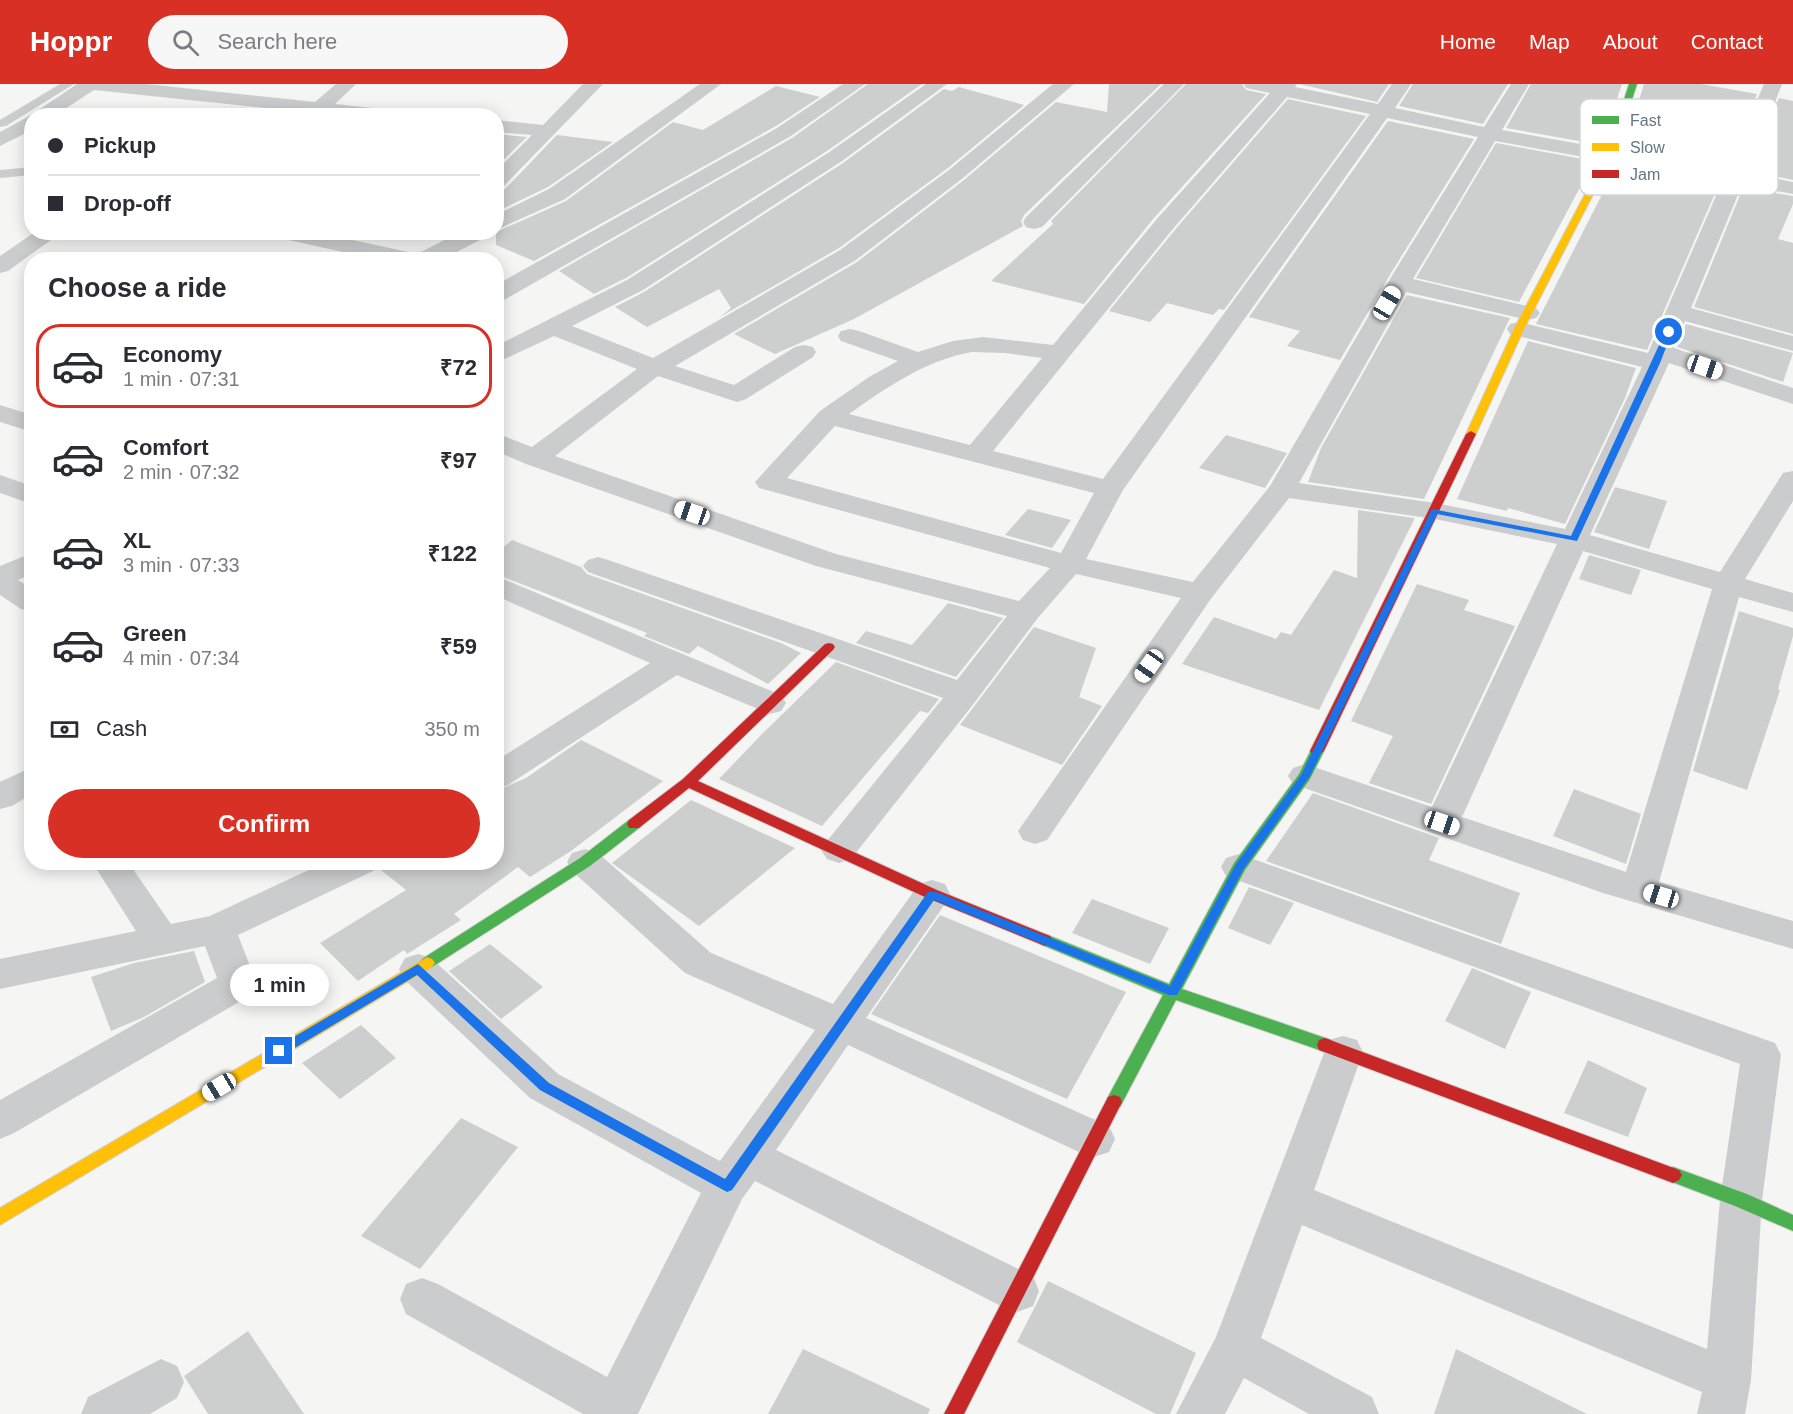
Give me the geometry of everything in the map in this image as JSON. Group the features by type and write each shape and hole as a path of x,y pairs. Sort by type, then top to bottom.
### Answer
{"street":[{"path":"53,108 91,84 283,108"},
{"path":"320,108 347,84"},
{"path":"504,175 594,84"},
{"path":"504,220 557,194 712,84"},
{"path":"504,290 784,132 856,84"},
{"path":"504,352 555,328 645,279 835,157 938,84"},
{"path":"535,458 655,367 848,255 956,174 1065,84"},
{"path":"1034,222 1175,84"},
{"path":"1253,84 1285,87 1491,134 1580,150"},
{"path":"840,850 1026,612 1070,564 1110,489 1402,84"},
{"path":"1035,831 1200,593 1282,489 1399,283 1520,84"},
{"path":"1628,99 1633,84"},
{"path":"1767,99 1773,84"},
{"path":"977,454 1164,225 1285,87"},
{"path":"1,132 24,124"},
{"path":"504,127 548,131"},
{"path":"1778,185 1793,188"},
{"path":"954,1414 1094,1139 1239,867 1305,776 1435,511 1523,321 1590,195"},
{"path":"1442,823 1659,357 1676,311 1728,195"},
{"path":"0,266 39,240"},
{"path":"320,240 375,252"},
{"path":"429,252 441,240"},
{"path":"438,252 462,240"},
{"path":"0,266 24,272"},
{"path":"1399,283 1523,321 1793,396"},
{"path":"1676,311 1793,344"},
{"path":"555,328 655,367 737,394 804,352"},
{"path":"850,336 920,361"},
{"path":"1059,353 972,345 939,353 920,361 873,384 829,417 769,482 1070,564 1200,593"},
{"path":"0,413 24,421"},
{"path":"829,417 1110,489"},
{"path":"504,444 535,458 826,560 1026,612"},
{"path":"1639,890 1728,583 1793,479"},
{"path":"0,483 24,493"},
{"path":"1282,489 1435,511 1574,539 1793,603"},
{"path":"24,566 0,580 24,596"},
{"path":"598,567 964,694"},
{"path":"504,588 770,703"},
{"path":"0,1217 418,969 585,862 688,782 830,647"},
{"path":"504,772 675,662"},
{"path":"1305,776 1639,890 1793,935"},
{"path":"688,782 932,894 1173,992 1343,1052 1741,1200 1793,1224"},
{"path":"0,796 24,783"},
{"path":"585,862 698,963 840,1024 1094,1139"},
{"path":"1239,867 1761,1055 1741,1200 1725,1397 1290,1200"},
{"path":"114,870 162,940"},
{"path":"0,974 217,928 343,870"},
{"path":"422,1299 615,1411 737,1172 932,894"},
{"path":"0,1121 238,984 217,928"},
{"path":"418,969 544,1086 737,1172 1017,1291"},
{"path":"1200,1414 1235,1348 1343,1052"},
{"path":"1235,1348 1355,1414"},
{"path":"105,1414 161,1382"}],"lane":[{"path":"34,108 68,84"},
{"path":"1,132 24,116"},
{"path":"0,174 24,172"}],"building":[{"path":"868,84 922,84 827,151 626,278 594,294 559,271 792,138"},
{"path":"1109,84 1161,84 1024,215 1021,221 1023,226 854,319 775,354 734,334 857,262 964,180 1056,102 1107,112"},
{"path":"1186,84 1242,84 1246,90 1266,94 1154,218 1084,304 991,281 1053,224 1051,221"},
{"path":"1299,84 1389,84 1377,102"},
{"path":"1413,84 1508,84 1483,124 1399,106"},
{"path":"1531,84 1622,84 1617,99 1580,99 1580,141 1506,128"},
{"path":"1644,84 1701,84 1757,94 1755,99 1639,99"},
{"path":"776,86 820,97 776,126 534,261 496,245 496,240 504,240 504,228 566,201 673,122 703,130"},
{"path":"959,87 1024,105 948,168 839,248 720,317 731,308 719,289 647,327 615,307 644,292 843,163 944,89 952,91"},
{"path":"1779,98 1793,101 1793,180 1778,177"},
{"path":"1288,99 1366,116 1224,310 1219,309 1213,315 1167,303 1150,322 1109,311 1174,231"},
{"path":"1388,121 1474,139 1340,360 1287,346 1300,331 1249,317"},
{"path":"504,135 527,137 504,159"},
{"path":"557,135 613,142 548,187 504,208 505,189"},
{"path":"1496,143 1580,158 1580,187 1519,302 1416,278"},
{"path":"1778,194 1793,196 1793,204 1778,239 1793,243 1793,334 1694,307 1740,195"},
{"path":"1602,195 1714,195 1647,350 1536,324"},
{"path":"1407,295 1510,318 1424,499 1308,482 1321,448"},
{"path":"1686,324 1793,353 1783,382 1677,347"},
{"path":"1528,341 1636,368 1625,398 1565,524 1508,508 1507,511 1457,499"},
{"path":"1226,435 1287,453 1265,488 1199,468"},
{"path":"1615,487 1667,501 1649,549 1594,532"},
{"path":"1028,509 1071,520 1052,548 1005,535"},
{"path":"1358,510 1414,518 1414,520 1319,710 1182,664 1214,617 1276,639 1281,632 1291,635 1334,570 1357,578"},
{"path":"512,540 581,567 587,574 781,643 801,653 768,684 698,646 689,654 644,636 647,633 504,577 504,546"},
{"path":"1589,555 1641,570 1631,595 1579,579"},
{"path":"1417,584 1469,600 1464,610 1515,626 1431,804 1369,783 1393,736 1351,721"},
{"path":"948,603 1003,618 956,677 856,643 866,631 912,645"},
{"path":"1739,611 1793,628 1793,636 1778,689 1780,690 1747,790 1693,771"},
{"path":"1034,627 1096,648 1079,697 1102,706 1062,765 960,725"},
{"path":"836,662 939,699 928,713 920,711 822,826 719,779 762,734"},
{"path":"581,740 663,781 571,851 530,877 518,867 454,914 461,920 407,954 404,950 358,981 320,943 406,890 381,870 504,870 504,788 526,778"},
{"path":"1574,789 1641,814 1626,864 1553,836"},
{"path":"1313,793 1439,838 1429,860 1520,893 1501,944 1266,861"},
{"path":"691,800 795,848 699,926 612,863"},
{"path":"1249,887 1294,903 1270,945 1228,928"},
{"path":"1092,899 1169,928 1150,964 1072,933"},
{"path":"940,915 1126,992 1067,1099 871,1014"},
{"path":"490,944 543,987 501,1019 449,971"},
{"path":"194,951 205,982 144,1017 111,1031 91,977 134,963"},
{"path":"1472,968 1531,992 1505,1049 1445,1021"},
{"path":"361,1025 396,1058 340,1099 302,1063"},
{"path":"1588,1060 1647,1088 1628,1137 1564,1113"},
{"path":"461,1118 518,1147 420,1269 361,1236"},
{"path":"1048,1281 1196,1353 1170,1414 1156,1414 1017,1342"},
{"path":"248,1331 304,1414 208,1414 184,1376"},
{"path":"803,1349 930,1409 928,1414 768,1414"},
{"path":"1456,1349 1587,1414 1434,1414"}],"traffic: fast":[{"path":"1628,99 1633,84"},
{"path":"1114,1102 1239,867 1305,776 1317,751"},
{"path":"427,963 585,862 634,824"},
{"path":"1045,940 1173,992 1325,1045"},
{"path":"1673,1175 1741,1200 1793,1223"}],"traffic: slow":[{"path":"1471,434 1519,329 1589,195"},
{"path":"0,1217 427,963"}],"traffic: jam":[{"path":"1317,751 1471,434"},
{"path":"634,824 688,782 829,647"},
{"path":"688,782 932,894 1045,940"},
{"path":"1325,1045 1673,1175"},
{"path":"954,1414 1114,1102"}],"route":[{"path":"279,1051 418,969 544,1086 727,1186 932,894 1173,992 1239,867 1305,776 1435,511 1574,539 1669,332"}]}
